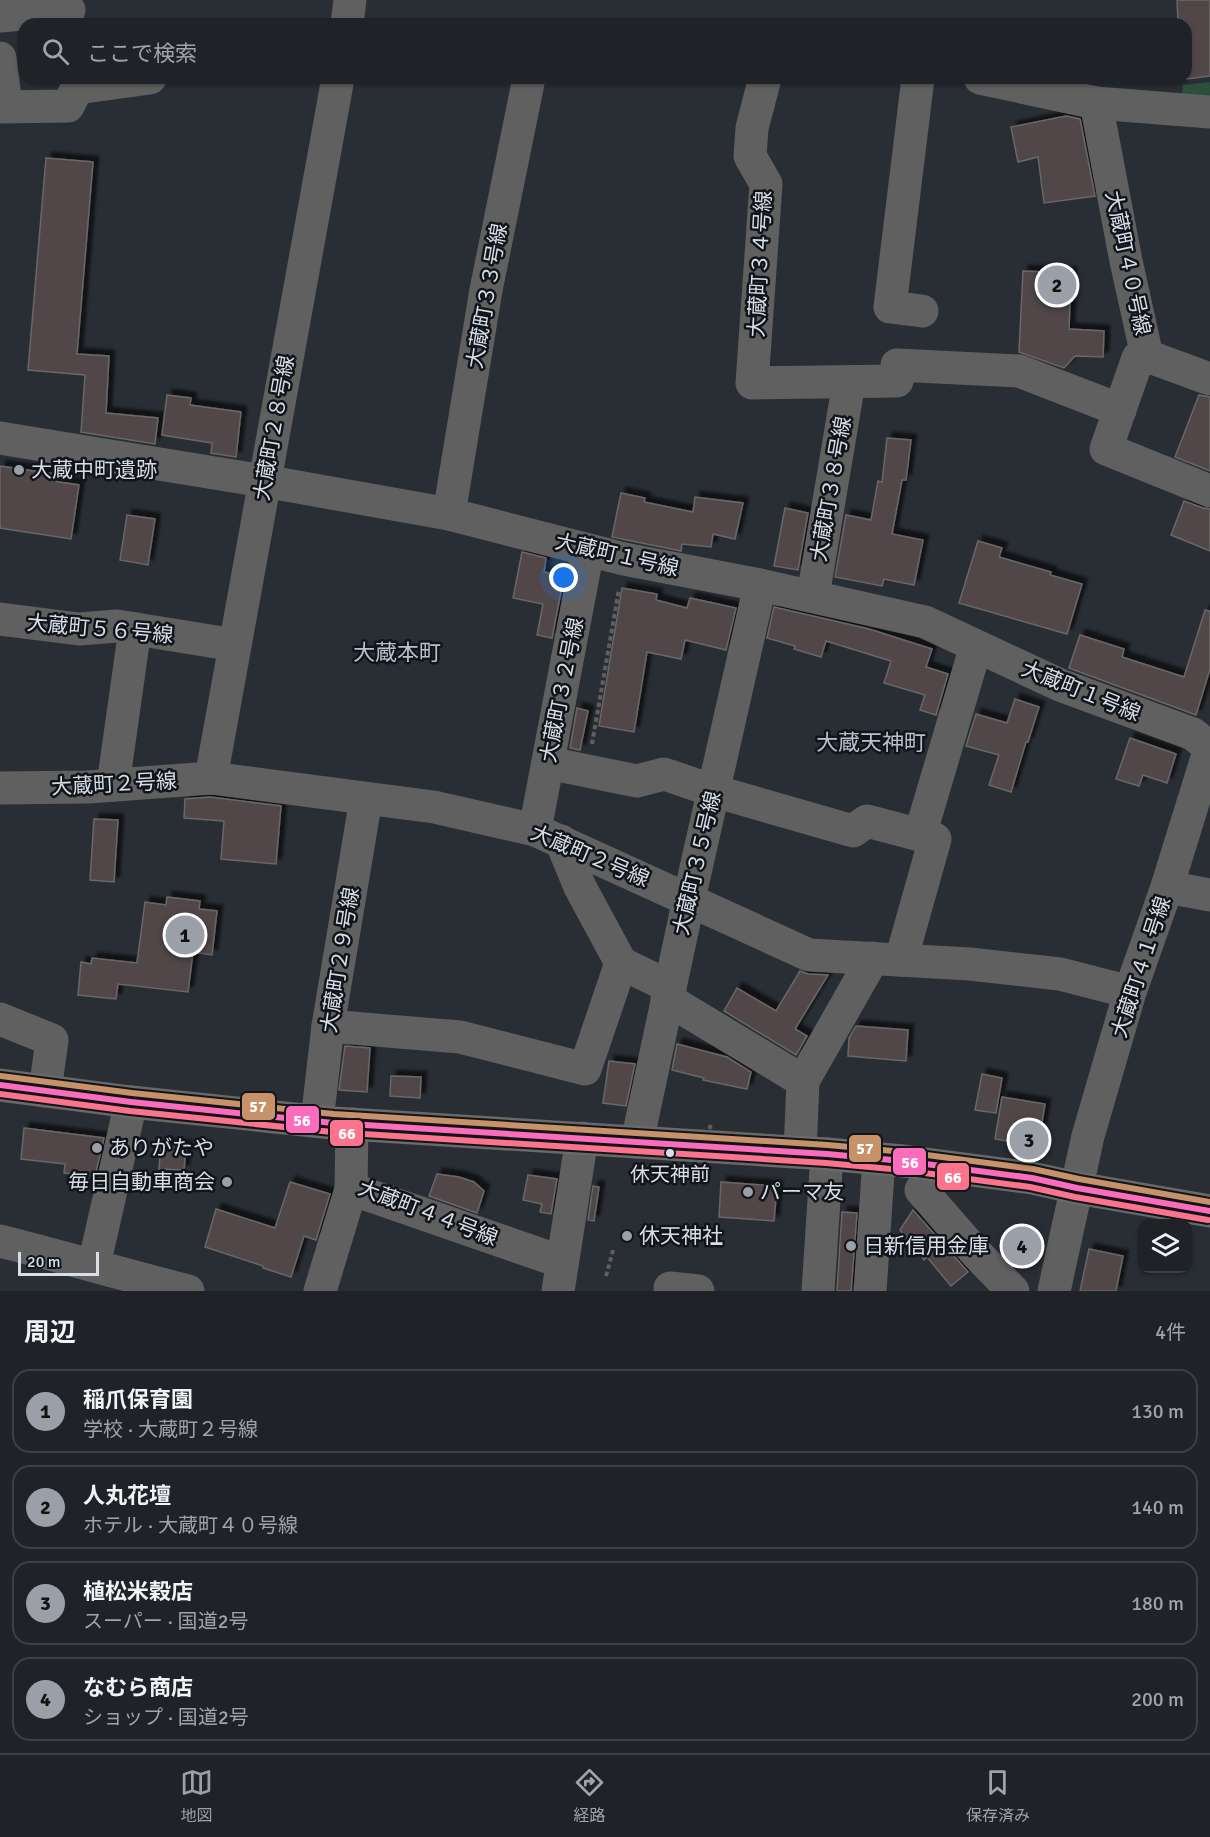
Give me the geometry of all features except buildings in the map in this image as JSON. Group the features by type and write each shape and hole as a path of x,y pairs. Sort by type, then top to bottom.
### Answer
{"highway":[{"path":"0,1085 131,1102 352,1124 879,1159 1032,1178 1210,1211"}],"street":[{"path":"348,18 350,0"},
{"path":"0,16 69,11"},
{"path":"0,58 3,106 68,106 76,84"},
{"name":"大蔵町２８号線","path":"211,778 337,84"},
{"name":"大蔵町３３号線","path":"449,514 486,290 528,84"},
{"name":"大蔵町３４号線","path":"763,84 752,128 750,156 766,184 753,383 849,382"},
{"path":"917,84 890,307 922,311"},
{"path":"1008,84 1096,103 1210,112"},
{"name":"大蔵町４０号線","path":"1096,103 1126,261 1147,356 1210,379"},
{"path":"1147,356 1138,358 1106,449 1210,491"},
{"path":"849,382 897,381 897,365 1019,371 1120,410"},
{"name":"大蔵町３８号線","path":"813,596 849,382"},
{"name":"大蔵町１号線","path":"0,438 449,514 624,559 813,596 925,622 1060,685 1193,734 1210,748"},
{"name":"大蔵町３２号線","path":"548,836 548,763 588,550"},
{"name":"大蔵町３５号線","path":"637,1142 760,585"},
{"name":"大蔵町５６号線","path":"0,619 79,629 117,626 235,645"},
{"path":"113,785 135,629"},
{"path":"920,835 976,646"},
{"name":"大蔵町４１号線","path":"1054,1291 1088,1136 1130,992 1167,887 1210,748"},
{"path":"548,763 638,781 664,774 853,831 867,820 936,839 887,959 803,1081 814,1153 818,1291"},
{"name":"大蔵町２号線","path":"0,788 113,785 211,778 434,807 548,836 809,955 970,964 1060,974 1130,992"},
{"name":"大蔵町２９号線","path":"317,1121 328,1026 366,799"},
{"path":"548,836 580,887 621,963 803,1081"},
{"path":"1167,887 1210,895"},
{"path":"328,1026 459,1037 585,1069 621,963"},
{"path":"0,1019 52,1040 45,1090"},
{"path":"94,1265 131,1102"},
{"name":"大蔵町４４号線","path":"352,1124 351,1189 560,1276"},
{"path":"560,1276 582,1138"},
{"path":"870,1291 879,1159"},
{"path":"320,1291 351,1189"},
{"path":"921,1190 1013,1291"},
{"path":"0,1241 188,1291"}],"path":[{"path":"587,771 624,559"},
{"path":"693,1171 712,1122"},
{"path":"606,1276 614,1247"}],"green space":[{"path":"1210,82 1210,98 1182,96 1183,85"}],"transit line":[{"name":"57","path":"1,1076 132,1093 334,1114 828,1145 904,1152 1033,1169 1210,1202"},
{"name":"56","path":"0,1085 131,1102 333,1123 827,1154 903,1161 1032,1178 1210,1211"},
{"name":"66","path":"0,1094 130,1111 332,1132 826,1163 902,1170 1030,1187 1208,1220"}],"place":[{"name":"人丸花壇","path":"1057,285"},
{"name":"大蔵中町遺跡","path":"19,470"},
{"name":"稲爪保育園","path":"185,935"},
{"name":"植松米穀店","path":"1029,1140"},
{"name":"ありがたや","path":"97,1148"},
{"name":"休天神前","path":"670,1153"},
{"name":"毎日自動車商会","path":"227,1182"},
{"name":"パーマ友","path":"748,1192"},
{"name":"休天神社","path":"627,1236"},
{"name":"日新信用金庫","path":"851,1246"},
{"name":"なむら商店","path":"1022,1246"}],"district":[{"name":"大蔵本町","path":"397,652"},
{"name":"大蔵天神町","path":"871,742"}]}
